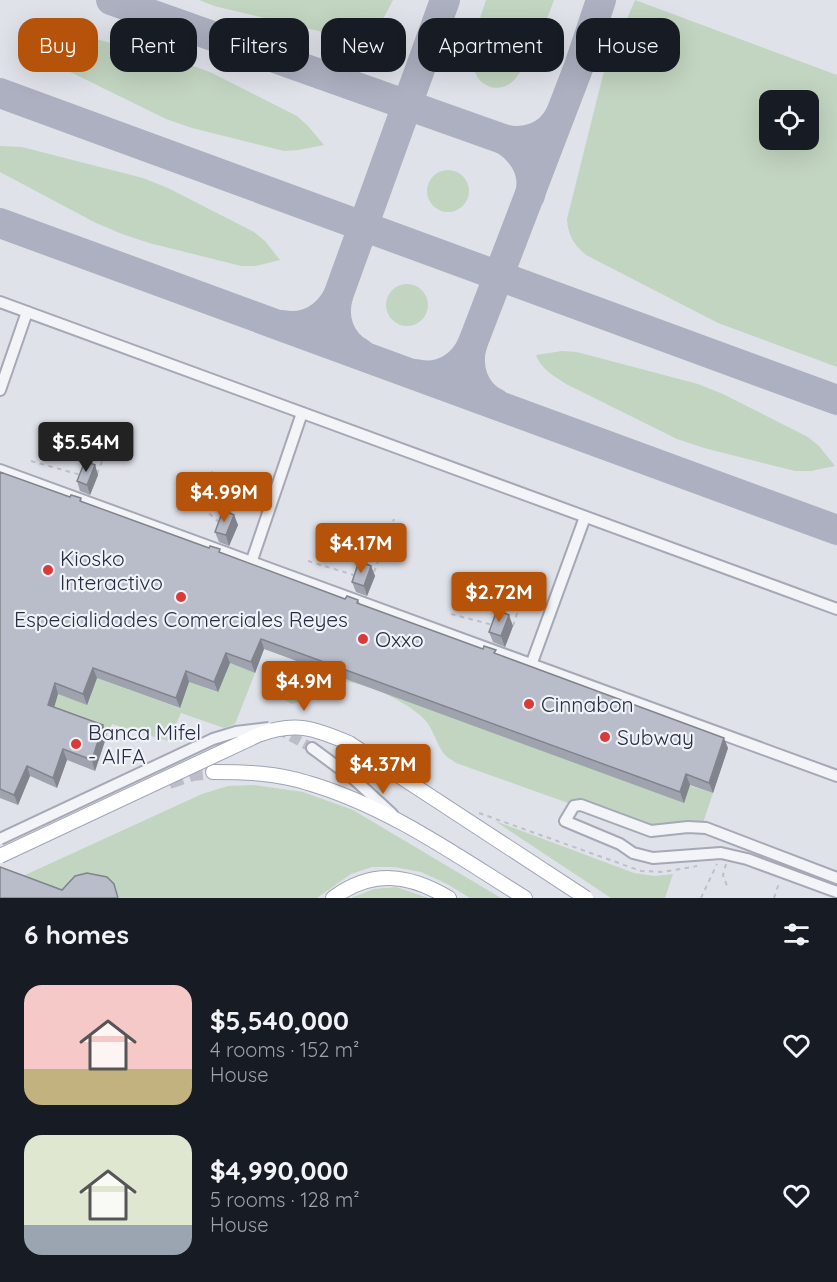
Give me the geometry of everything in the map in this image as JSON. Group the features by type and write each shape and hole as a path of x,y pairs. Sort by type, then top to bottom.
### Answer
{"main road":[{"path":"0,856 243,741 278,727 308,728 349,744 586,898"},
{"path":"213,771 274,775 309,783 357,801 398,820 525,898"},
{"path":"333,898 364,880 384,877 405,879 436,890 449,898"}],"lane":[{"path":"0,302 837,609"},
{"path":"0,390 27,312"},
{"path":"251,562 302,413"},
{"path":"0,470 837,776"},
{"path":"531,665 585,516"},
{"path":"0,839 213,739 236,732 278,727"},
{"path":"312,748 354,779 398,820"},
{"path":"837,878 698,826 651,831 578,805 574,806 565,821 620,844 633,853 653,858 721,853 747,859 837,892"}],"path":[{"path":"97,474 116,425"},
{"path":"31,461 87,476"},
{"path":"211,472 218,475 234,524"},
{"path":"182,490 224,527"},
{"path":"373,575 394,519"},
{"path":"308,561 361,577"},
{"path":"513,626 530,572"},
{"path":"451,614 498,627"},
{"path":"701,898 717,864"},
{"path":"726,864 723,875 727,886"},
{"path":"774,898 779,883"}],"green space":[{"path":"199,0 393,0 383,18 321,18 321,32 309,29 309,18 264,18"},
{"path":"486,0 554,0 547,18 480,18"},
{"path":"635,0 837,75 837,367 718,323 586,255 572,239 567,219 604,72 680,72 680,18 627,18"},
{"path":"98,40 110,43 110,72 197,72 197,67 297,116 324,145 284,151 192,128 166,119 70,72 98,72"},
{"path":"475,72 521,72 512,82 500,88 486,85"},
{"path":"0,146 22,147 143,178 168,188 254,232 265,241 280,260 256,266 241,266 122,234 96,223 0,172"},
{"path":"448,170 456,171 463,176 468,183 468,199 463,206 456,211 448,212 440,211 433,206 428,199 427,191 428,183 433,176 440,171"},
{"path":"407,284 415,285 422,290 427,297 427,313 422,320 415,325 407,326 399,325 392,320 387,313 386,305 387,297 392,290 399,285"},
{"path":"562,351 577,352 698,384 723,394 808,437 819,446 835,466 811,471 795,471 677,439 566,384 544,368 536,355"},
{"path":"295,660 713,793 702,826 654,828 607,817 456,763 445,755 427,723 417,713 383,693 357,684 337,683 291,704 284,699 284,690"},
{"path":"230,663 255,673 235,724 224,728 181,713 168,741 112,724 107,735 52,715 58,694 87,704 97,678 179,708 189,682 217,692"},
{"path":"254,785 303,792 353,810 501,898 470,898 421,872 394,867 372,867 351,874 317,898 119,898 118,895 71,894 12,881 202,794 228,786"},
{"path":"495,821 634,873 655,876 673,874 665,898 611,898"},
{"path":"396,887 428,898 351,898 374,889"}],"building":[{"path":"85,461 95,465 87,485 77,481"},
{"path":"0,472 70,497 71,495 81,498 80,501 209,548 210,546 220,549 219,552 345,599 347,596 358,600 357,603 483,649 484,646 496,650 494,653 724,738 709,783 686,774 680,792 261,639 251,662 226,653 214,682 186,671 176,698 93,668 83,694 55,683 48,705 103,725 92,760 63,749 53,778 27,766 14,795 0,789"},
{"path":"223,510 234,515 226,535 215,532"},
{"path":"359,561 371,566 364,586 352,582"},
{"path":"497,610 509,615 501,636 489,632"},
{"path":"0,867 62,890 75,876 87,873 107,877 114,884 118,898 0,898"}],"taxiway":[{"path":"111,0 503,139"},
{"path":"338,296 445,0"},
{"path":"472,345 579,66 601,0"},
{"path":"0,93 837,400"},
{"path":"530,195 531,178 526,162 516,149 503,139 520,141 536,138 550,129 560,115"},
{"path":"0,223 837,530"},
{"path":"282,325 308,324 322,316 338,296 336,312 339,328 347,342 360,353"},
{"path":"416,374 433,375 449,370 462,360 472,345 470,362 476,386 495,403"}],"tunnel":[{"path":"278,729 312,748"},
{"path":"169,782 193,774 213,772"}],"place":[{"name":"Kiosko Interactivo","path":"48,570"},
{"name":"Especialidades Comerciales Reyes","path":"181,597"},
{"name":"Oxxo","path":"363,639"},
{"name":"Cinnabon","path":"529,704"},
{"name":"Subway","path":"605,737"},
{"name":"Banca Mifel - AIFA","path":"76,744"}]}
